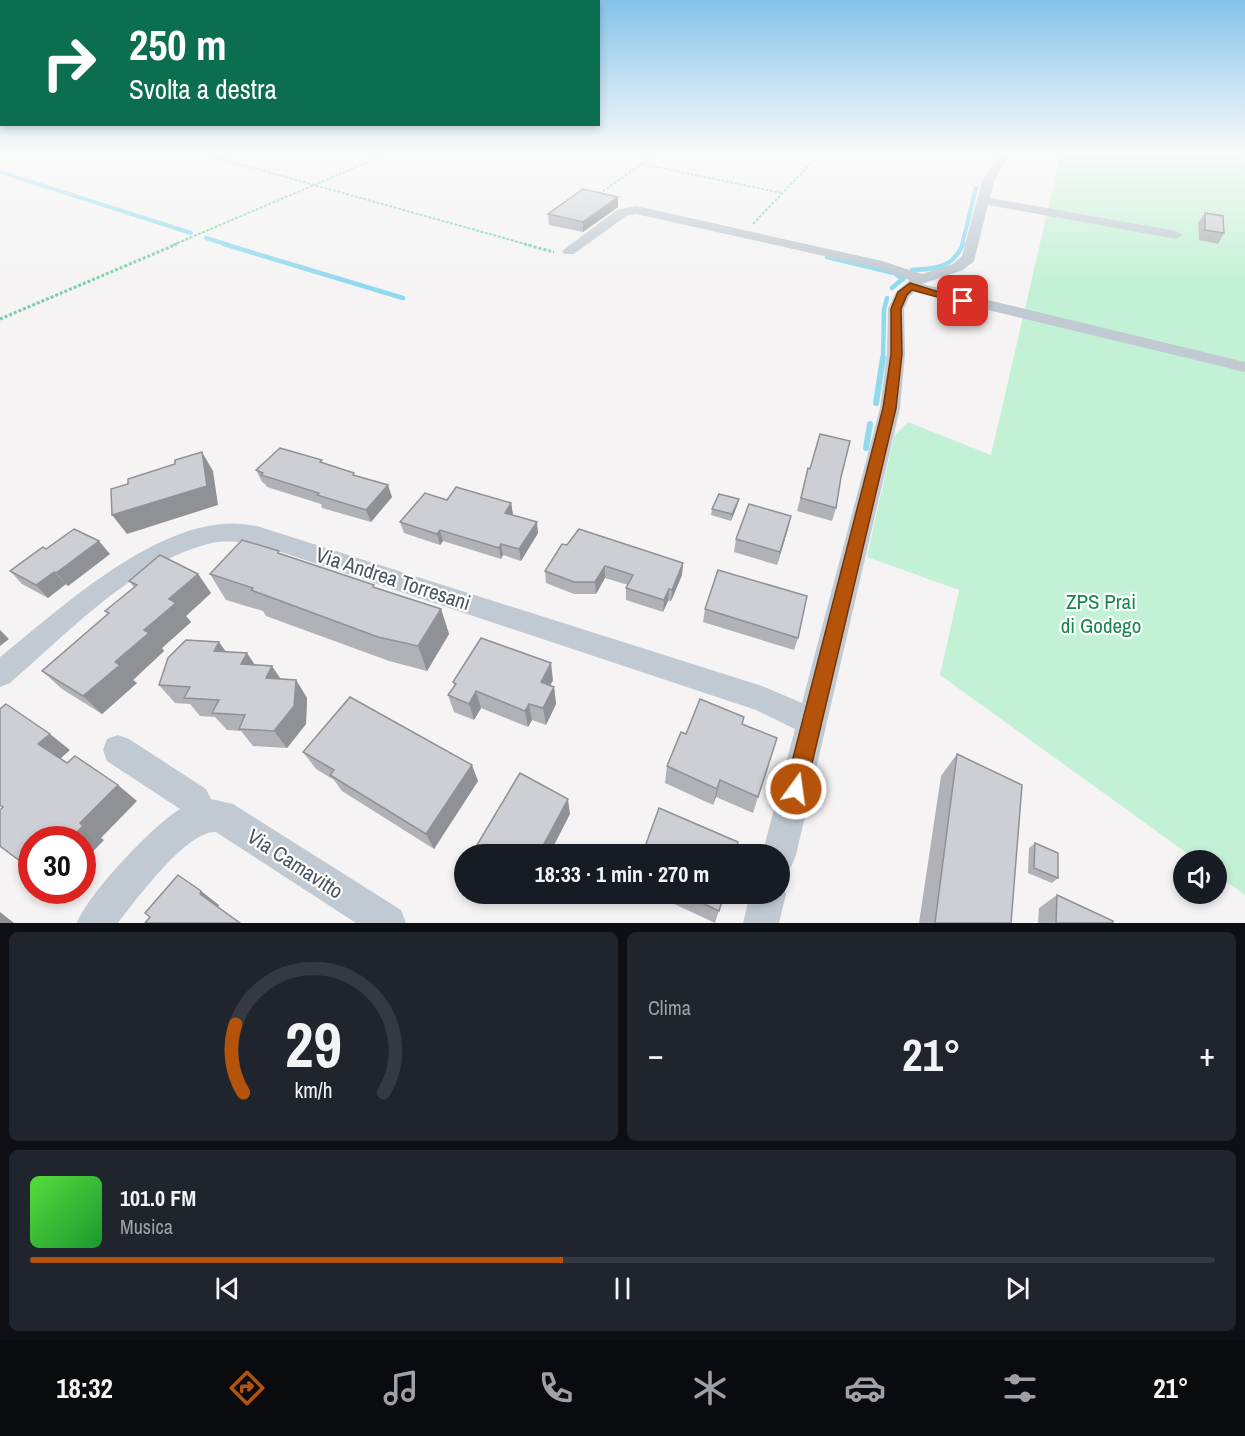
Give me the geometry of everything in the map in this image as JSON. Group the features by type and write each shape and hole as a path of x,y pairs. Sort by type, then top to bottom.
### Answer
{"street":[{"path":"781,844 890,408 896,354 896,309 902,294 916,282 958,267 969,258 983,197"},
{"path":"982,200 1176,235"},
{"path":"569,251 629,210 899,269 916,282 1245,367"},
{"name":"Via Andrea Torresani","path":"0,674 118,577 141,562 164,550 210,535 255,534 762,699 813,722"},
{"path":"94,923 163,846 182,827 200,816 195,800 118,750"},
{"name":"Via Camavitto","path":"200,816 221,816 388,923"},
{"path":"761,923 766,904"}],"path":[{"path":"0,319 286,197"},
{"path":"357,197 553,252 569,251"},
{"path":"745,234 778,197"}],"green space":[{"name":"ZPS Prai di Godego","path":"1051,197 1245,197 1245,895 1227,882 1227,850 1183,850 940,675 959,590 867,557 894,436 908,422 991,455"}],"building":[{"path":"572,197 618,197 583,222 548,214"},
{"path":"1205,213 1223,216 1224,233 1205,230"},
{"path":"820,434 850,441 836,508 801,498 808,468 810,469"},
{"path":"280,448 322,460 320,462 354,473 353,475 388,485 366,510 261,475 263,473 256,470"},
{"path":"202,452 207,486 112,515 111,489 128,484 128,479 175,464 175,460"},
{"path":"456,487 511,503 505,513 537,522 519,549 501,544 499,548 440,530 437,534 400,522 425,493 447,500"},
{"path":"719,494 739,499 732,514 712,509"},
{"path":"749,504 791,516 780,552 736,539"},
{"path":"74,529 99,541 36,585 10,571 43,547 46,549"},
{"path":"579,529 683,563 672,590 669,589 664,600 626,588 633,575 605,566 595,582 574,582 545,571 562,544 567,545"},
{"path":"242,540 441,609 418,646 378,637 251,590 253,588 210,574"},
{"path":"160,555 198,574 169,599 176,603 144,630 149,633 115,662 120,665 83,696 42,671 109,613 105,611 137,585 129,581"},
{"path":"718,570 807,596 798,638 705,609"},
{"path":"481,638 551,663 541,682 554,687 543,708 529,704 525,711 476,691 469,704 448,695 456,684 453,682"},
{"path":"186,640 219,642 214,651 247,653 241,664 272,666 266,678 296,680 294,706 274,731 239,729 245,715 212,713 219,700 184,698 190,687 159,685 168,658"},
{"path":"350,697 472,765 426,834 330,775 334,770 303,752"},
{"path":"700,699 744,717 742,724 777,738 758,797 720,780 717,789 667,766 681,732 686,734"},
{"path":"6,704 50,734 38,744 67,763 75,756 118,785 80,823 83,826 18,826 18,860 0,846 0,810 3,807 0,805 0,709"},
{"path":"957,754 1022,785 1011,923 935,923"},
{"path":"520,773 568,799 544,844 478,844"},
{"path":"659,808 738,842 737,844 646,844"},
{"path":"1035,843 1058,853 1058,878 1034,868"},
{"path":"178,875 240,923 145,923 150,917 145,913"},
{"path":"1057,895 1113,921 1113,923 1056,923"},
{"path":"704,904 721,904 719,911"}],"waterway":[{"path":"79,197 191,233"},
{"path":"962,245 974,197"},
{"path":"206,238 229,245"},
{"path":"224,244 403,298"},
{"path":"912,270 936,268 949,263 963,244"},
{"path":"827,257 894,273 903,279"},
{"path":"892,288 903,279"},
{"path":"883,360 884,310 887,298"},
{"path":"876,403 883,358"},
{"path":"866,448 870,424"}],"route":[{"path":"796,789 890,408 896,354 896,309 902,294 910,286 963,301"}]}
